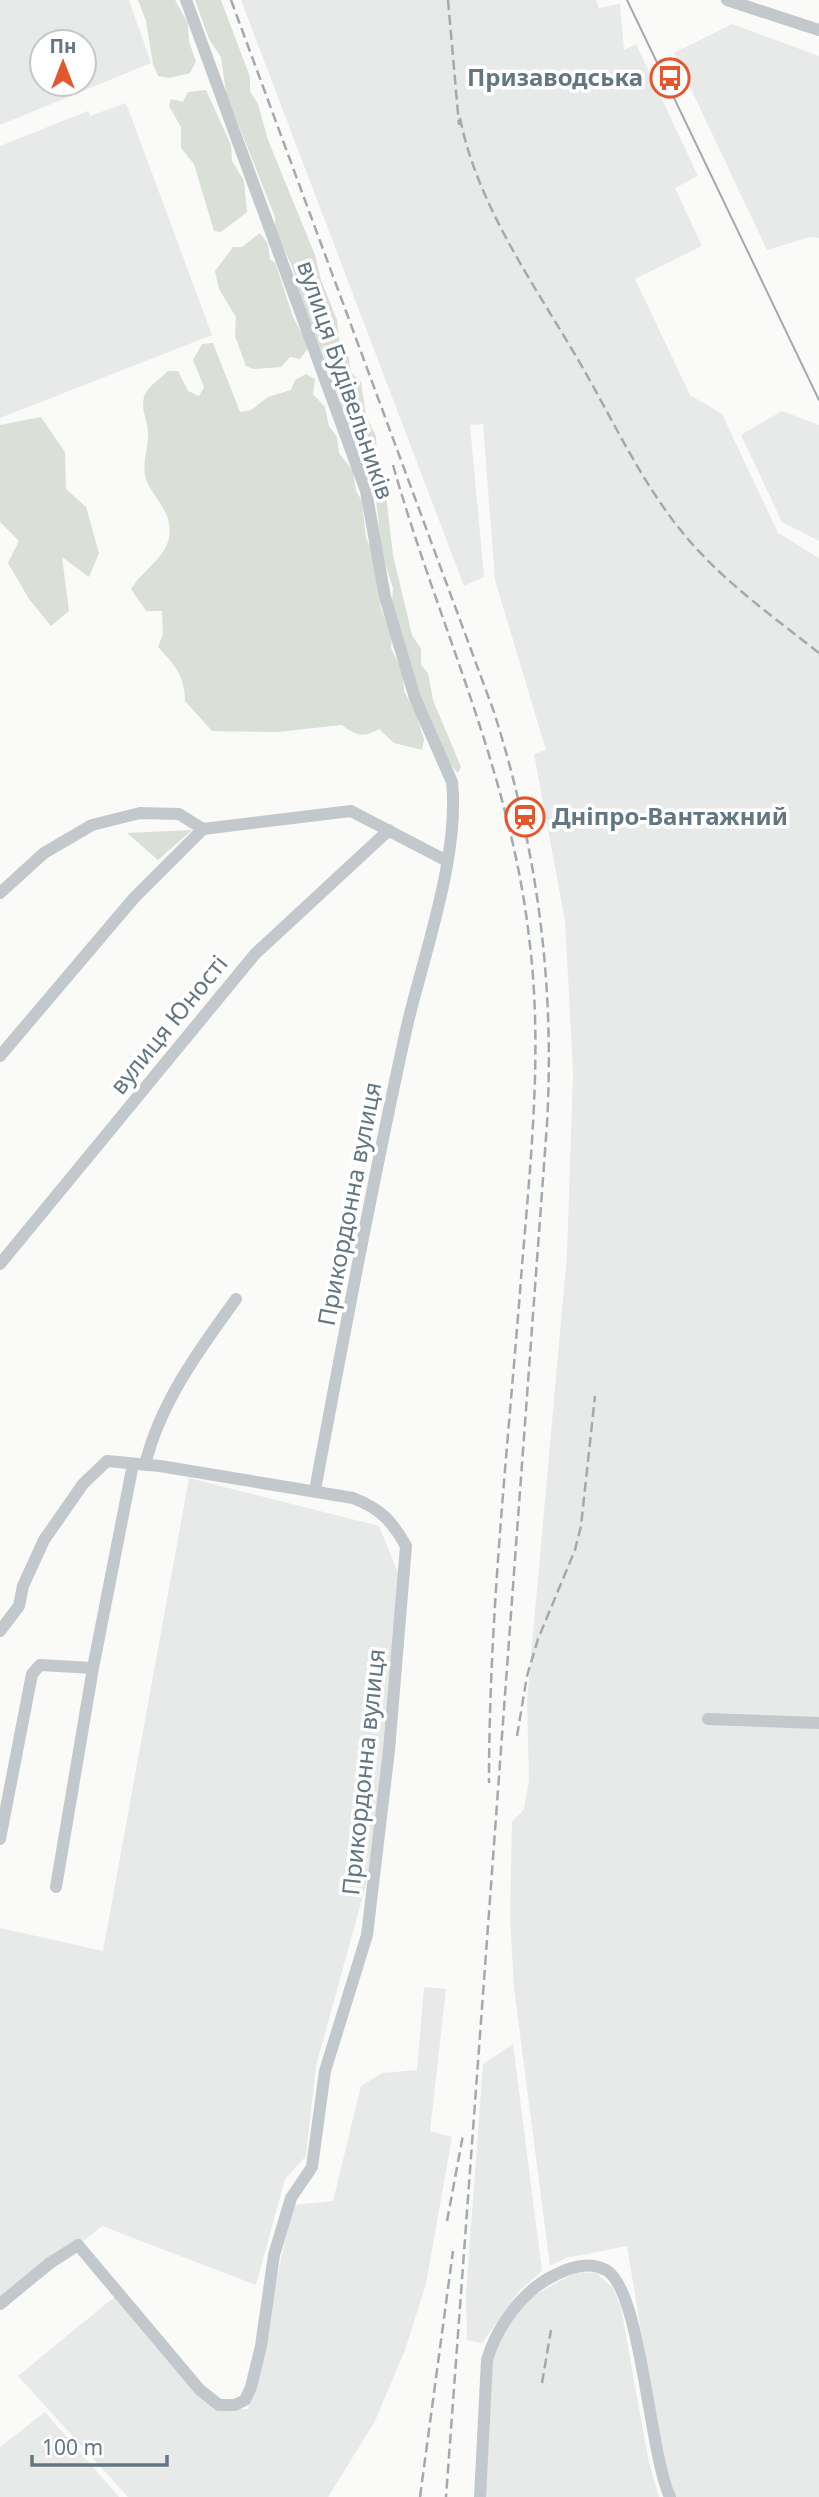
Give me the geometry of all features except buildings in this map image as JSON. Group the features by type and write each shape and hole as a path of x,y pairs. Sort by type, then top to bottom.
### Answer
{"street":[{"name":"вулиця Будівельників","path":"186,0 366,491 385,597 415,698 452,782 447,861"},
{"path":"727,0 819,30"},
{"path":"0,1056 134,898 202,829 351,811 447,861"},
{"path":"0,893 44,853 92,825 140,813 179,814 202,829"},
{"name":"вулиця Юності","path":"0,1264 255,954 388,830"},
{"name":"Прикордонна вулиця","path":"0,2304 50,2263 78,2245 200,2390 219,2405 235,2405 245,2400 251,2388 261,2346 274,2255 291,2198 312,2167 325,2071 367,1935 389,1750 406,1546 392,1522 377,1508 315,1490 407,1028 447,861"},
{"path":"56,1887 93,1668 139,1465 189,1364 236,1299"},
{"path":"0,1630 19,1606 23,1586 44,1540 83,1484 107,1461 315,1490"},
{"path":"0,1839 32,1674 40,1665 93,1668"},
{"path":"708,1719 819,1723"},
{"path":"480,2497 487,2360 491,2347 529,2291 571,2267 593,2266 607,2270 620,2285 630,2311 657,2462 670,2497"}],"shaded area":[{"path":"0,0 129,0 151,63 98,85 98,28 28,28 28,98 66,98 0,125"},
{"path":"138,0 175,0 188,23 189,42 196,61 190,73 169,78 158,76 153,64 146,21"},
{"path":"195,0 221,0 250,77 250,91 258,104 268,140 315,255 321,280 337,320 339,339 348,353 351,372 361,382 366,416 376,436 377,454 383,470 393,555 412,635 421,649 421,665 428,673 433,700 461,767 458,773 450,764 420,696 392,602 393,588 382,554 376,499 363,458 349,433 331,374 300,298 292,266 275,231 275,217 226,93 221,57 209,39"},
{"path":"241,0 596,0 599,8 620,4 624,50 636,44 698,176 675,188 702,246 635,279 690,395 722,414 778,533 819,558 819,2497 675,2497 662,2459 627,2246 566,2258 550,2266 514,1988 510,1918 512,1822 524,1809 529,1781 527,1701 567,1255 573,1074 565,921 534,754 546,750 495,580 483,424 470,425 484,577 464,586"},
{"path":"732,24 819,56 819,238 810,237 767,250 674,53"},
{"path":"206,90 231,145 232,161 244,181 247,212 221,232 214,231 194,164 181,148 181,127 169,106 171,99 183,102 188,92"},
{"path":"126,103 212,335 0,418 0,146 88,111 90,116"},
{"path":"260,233 268,244 270,260 275,262 293,317 309,347 300,359 290,357 281,367 254,369 246,366 235,336 236,317 219,289 215,271 233,247 242,247"},
{"path":"213,343 240,412 251,410 268,397 291,390 295,380 306,374 315,379 313,394 325,407 329,426 337,437 339,453 353,471 356,491 362,501 366,538 372,551 381,609 392,636 391,648 403,673 404,691 417,716 424,740 422,750 394,743 379,729 369,734 360,734 342,725 277,732 212,731 185,701 178,671 158,647 163,634 162,611 146,611 131,589 163,552 170,530 167,515 146,478 144,466 148,430 143,400 149,388 168,371 178,371 188,391 199,396 204,387 193,360 202,344"},
{"path":"782,411 819,425 819,541 782,522 741,435"},
{"path":"41,417 65,452 66,489 86,507 99,553 89,577 62,557 69,611 51,626 29,599 8,563 19,541 0,522 0,425"},
{"path":"192,830 158,860 127,833"},
{"path":"189,1478 379,1526 401,1580 375,1852 316,2066 306,2156 285,2179 256,2285 102,2226 0,2308 0,1928 103,1951"},
{"path":"424,1987 446,1989 430,2131 452,2137 426,2284 405,2350 375,2421 328,2497 128,2497 18,2376 123,2290 202,2385 228,2408 248,2409 293,2205 333,2201 361,2086 382,2073 417,2070"},
{"path":"513,2044 542,2271 520,2290 482,2343 467,2340 466,2294 483,2064"},
{"path":"576,2272 596,2273 613,2288 621,2308 649,2463 659,2497 484,2497 490,2361 514,2315 531,2297"},
{"path":"45,2412 119,2497 0,2497 0,2447"}],"tram line":[{"path":"627,0 819,400"}],"railway":[{"path":"231,0 494,712 522,814 540,916 545,967 549,1071 547,1124 446,2497"},
{"path":"448,0 459,125"},
{"path":"460,118 469,152 495,217 634,461 662,505 694,546 723,575 819,653"},
{"path":"393,465 471,698 506,816 520,876 533,978 534,1102 496,1589 489,1783"},
{"path":"517,1736 527,1676 538,1639 575,1550 581,1526 595,1396"},
{"path":"447,2221 463,2135"},
{"path":"420,2497 453,2251"},
{"path":"542,2383 551,2330"}],"place":[{"name":"Призаводська","path":"670,78"},
{"name":"Дніпро-Вантажний","path":"525,817"}]}
